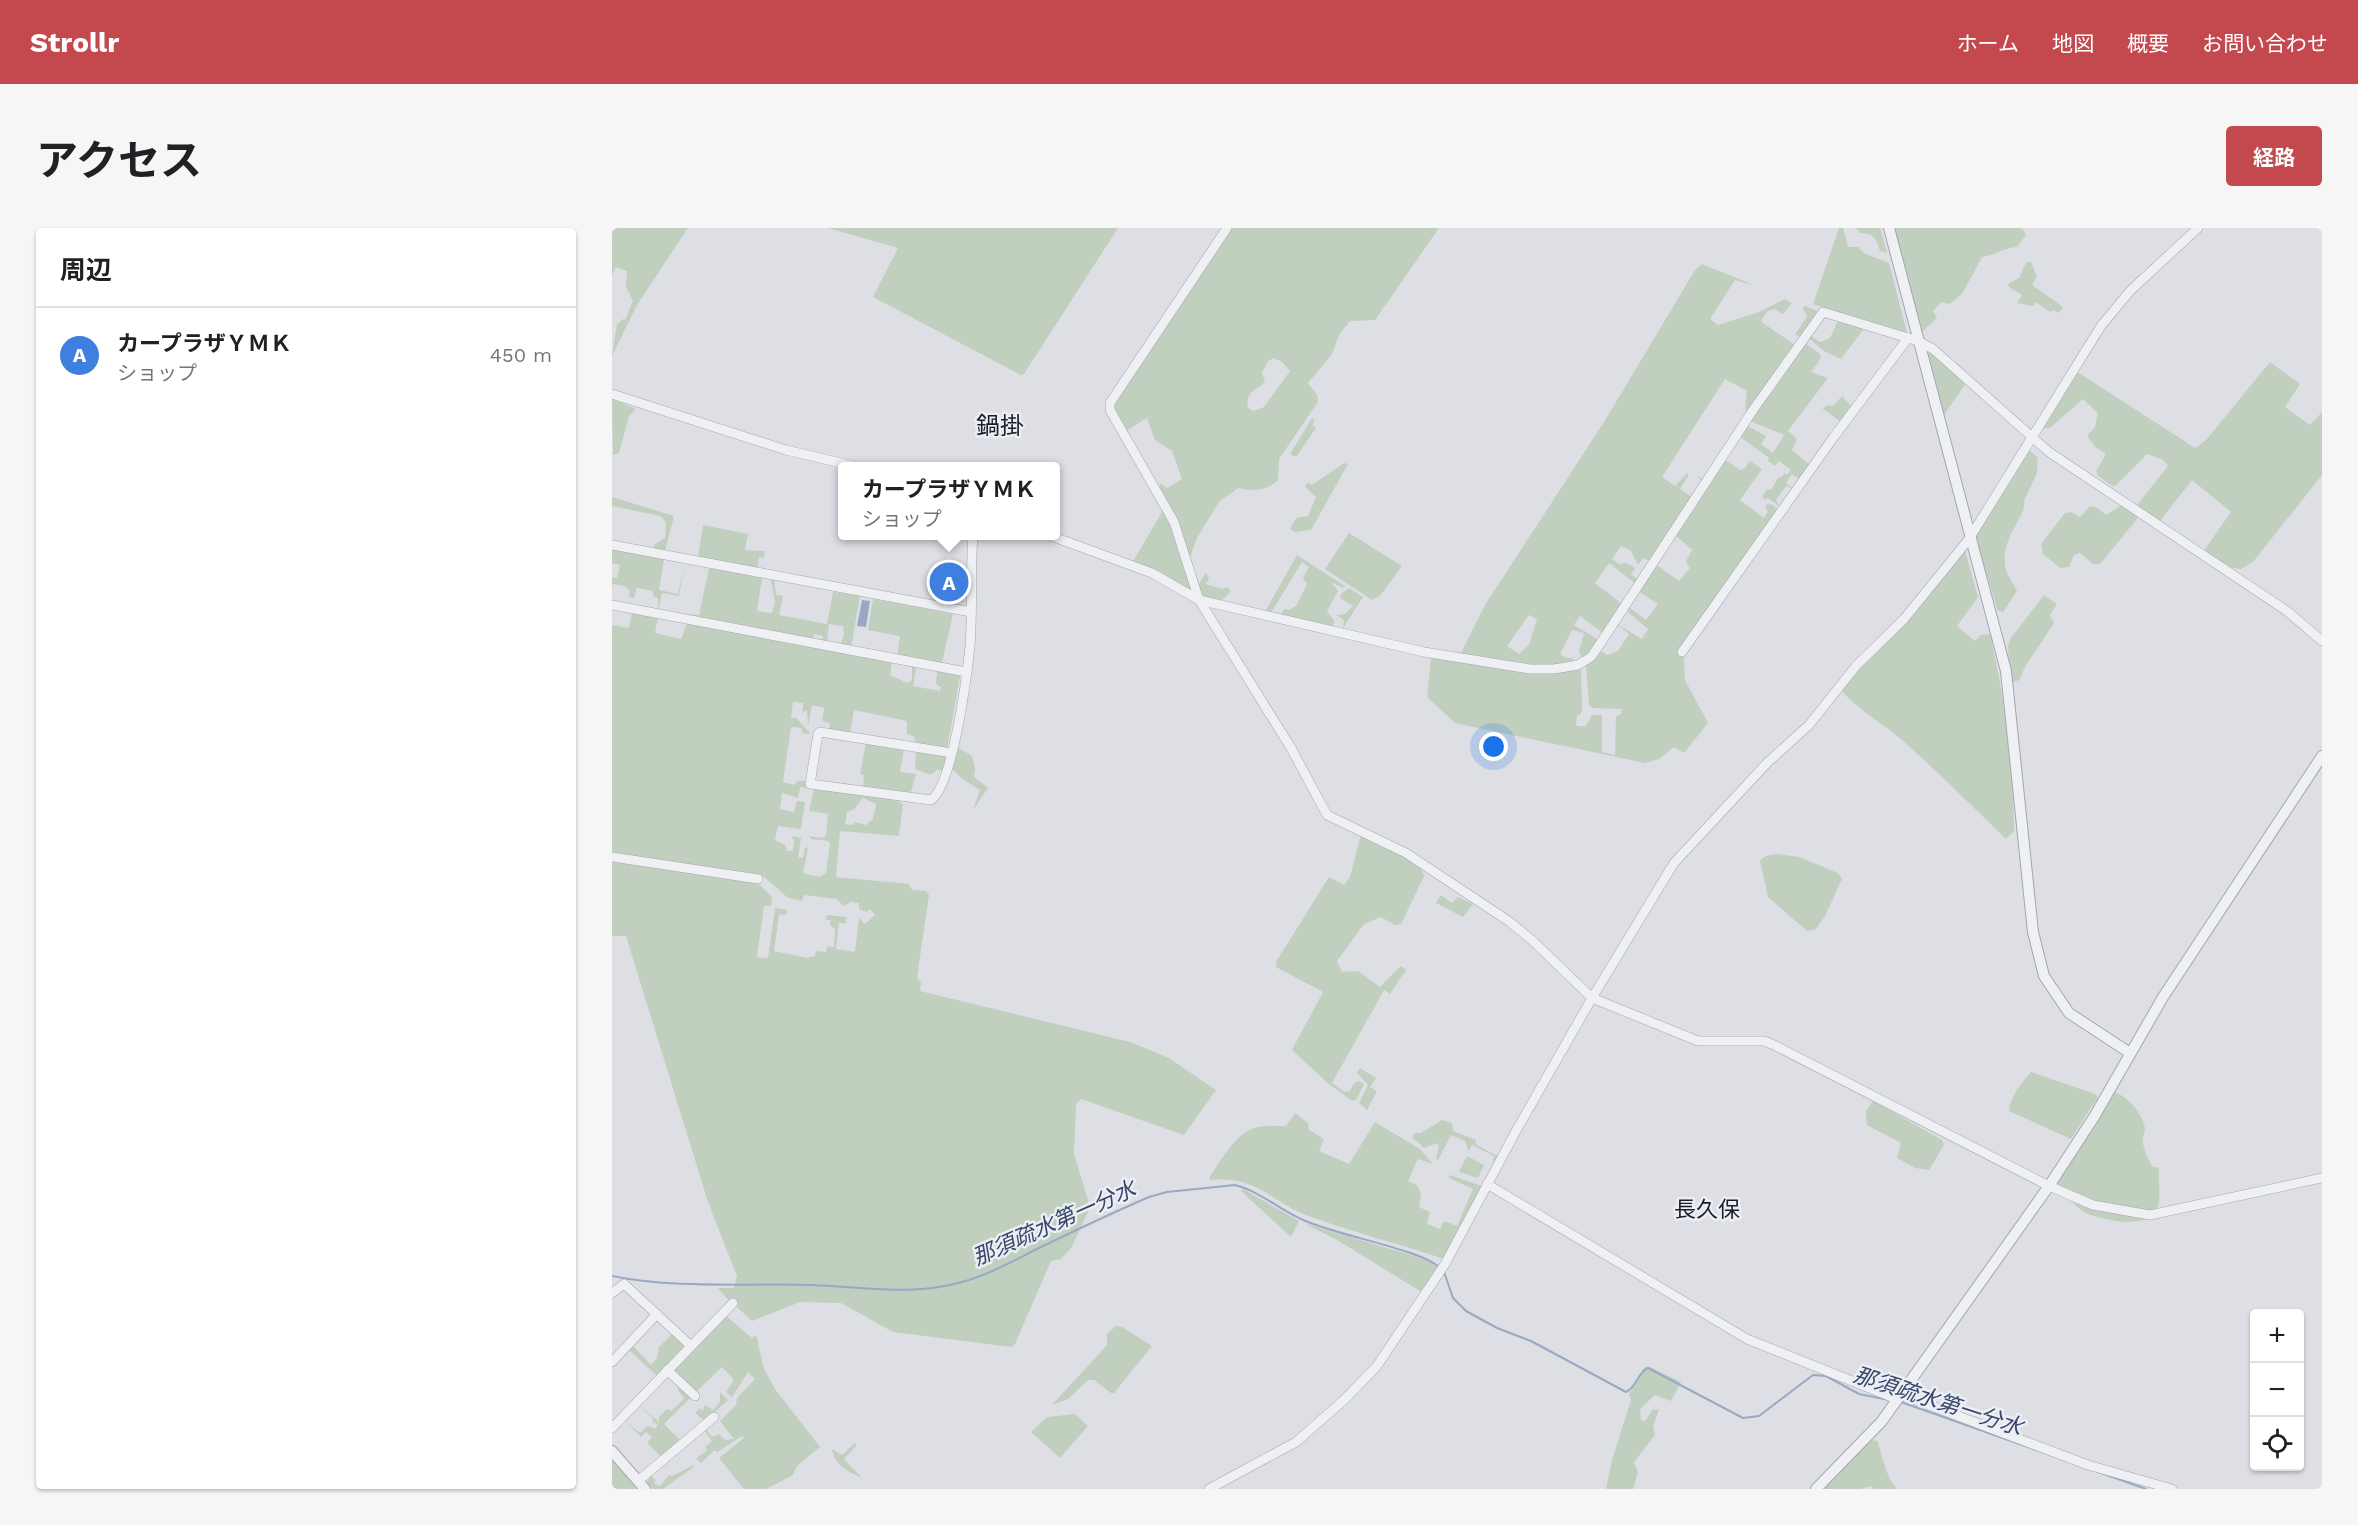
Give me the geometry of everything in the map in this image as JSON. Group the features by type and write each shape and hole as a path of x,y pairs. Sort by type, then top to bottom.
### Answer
{"street":[{"path":"1227,228 1110,403 1110,410 1174,522 1199,600 1291,748 1327,815 1406,853 1510,922 1592,998 1698,1041 1758,1040 1774,1044 2049,1186 2093,1205 2150,1215 2322,1179"},
{"path":"1889,228 1913,340 2006,671 2033,932 2044,976 2069,1013 2130,1053"},
{"path":"1209,1489 1296,1442 1362,1383 1377,1366 1445,1264 1487,1184 1592,998 1674,863 1768,762 1809,725 1856,666 1904,619 1969,539 2115,307 2162,259 2198,228"},
{"path":"1060,539 1115,557 1152,573 1199,600 1424,652 1530,669 1554,669 1578,664 1591,657 1753,410 1823,312 1913,340 1933,349 2031,438 2287,611 2322,641"},
{"path":"1682,652 1833,438 1913,340"},
{"path":"612,394 786,450 838,462"},
{"path":"952,753 820,732 810,784 931,800 948,773 952,753 966,672 971,612 973,540"},
{"path":"612,545 971,612"},
{"path":"612,605 966,672"},
{"path":"1816,1489 1864,1441 1899,1396 2049,1186 2094,1117 2185,963 2322,756"},
{"path":"612,857 758,879"},
{"path":"1487,1184 1747,1339 2088,1465 2172,1489"},
{"path":"612,1293 624,1284 691,1346"},
{"path":"612,1428 733,1303"},
{"path":"612,1362 657,1314"},
{"path":"667,1370 695,1396"},
{"path":"612,1451 641,1485 714,1417"}],"green space":[{"path":"612,228 688,228 637,305 612,356 617,324 625,320 633,301 626,287 627,271 616,267 612,275"},
{"path":"828,228 1118,228 1024,374 1021,375 873,297 898,248"},
{"path":"1228,228 1439,228 1375,320 1350,321 1339,335 1332,354 1308,383 1317,395 1318,402 1279,459 1278,480 1269,487 1259,490 1238,488 1219,502 1197,538 1190,557 1194,595 1132,563 1168,502 1159,486 1161,484 1167,488 1182,479 1172,451 1155,440 1147,418 1126,431 1114,409 1114,402","holes":["1274,358 1282,362 1290,371 1264,407 1254,411 1248,408 1248,398 1265,382 1262,373 1268,361"]},
{"path":"1839,228 1843,228 1848,247 1858,247 1864,253 1889,263 1907,333 1813,304"},
{"path":"1856,228 1880,228 1887,253 1880,251 1874,237 1860,233"},
{"path":"1894,228 2022,228 2026,235 2017,247 1982,257 1962,294 1950,304 1941,302 1933,311 1937,318 1921,333"},
{"path":"2031,262 2037,277 2032,285 2063,307 2059,313 2053,310 2050,312 2036,302 2033,306 2017,303 2022,295 2010,288 2008,284 2019,278 2026,263"},
{"path":"1702,264 1756,286 1735,280 1710,319 1718,325 1759,312 1785,299 1792,303 1783,314 1774,309 1768,311 1761,320 1795,345 1805,343 1820,354 1821,358 1811,372 1828,378 1788,431 1797,439 1792,450 1811,466 1801,480 1792,474 1786,483 1794,489 1786,486 1776,500 1779,506 1768,498 1765,500 1762,496 1767,489 1771,490 1778,478 1785,473 1787,475 1791,470 1779,461 1775,466 1768,461 1769,458 1739,436 1746,425 1766,436 1761,444 1773,453 1784,435 1750,421 1745,408 1747,391 1725,379 1662,477 1675,486 1687,473 1689,475 1680,489 1692,497 1702,482 1698,476 1705,481 1651,561 1643,558 1638,565 1631,551 1621,546 1612,559 1619,564 1626,563 1635,568 1631,574 1639,580 1636,584 1609,563 1595,583 1622,604 1604,634 1580,616 1574,625 1599,640 1582,659 1579,651 1584,633 1572,630 1560,654 1566,658 1573,658 1573,663 1581,667 1582,709 1581,714 1577,716 1576,726 1586,726 1592,715 1602,715 1602,752 1615,755 1616,716 1621,714 1622,709 1593,708 1589,705 1586,664 1598,650 1608,655 1618,651 1629,634 1615,623 1642,639 1648,629 1629,613 1627,606 1646,620 1658,604 1638,591 1655,564 1679,581 1690,568 1686,561 1692,550 1675,535 1724,459 1740,470 1745,468 1750,461 1762,469 1740,500 1764,518 1768,511 1765,508 1767,504 1773,505 1777,510 1683,646 1685,680 1708,723 1684,753 1674,747 1659,759 1645,763 1455,723 1427,697 1431,657 1458,659 1485,605 1604,422 1695,270","holes":["1529,615 1537,619 1529,645 1519,654 1507,646"]},
{"path":"1805,306 1817,311 1800,337 1795,334 1807,317 1803,308"},
{"path":"1838,321 1866,326 1841,359 1824,351 1807,337 1811,336 1820,342 1830,338"},
{"path":"1931,351 1966,383 1944,415 1928,354"},
{"path":"2270,362 2300,384 2285,407 2310,425 2322,412 2322,475 2253,562 2241,569 2227,567 2203,552 2231,512 2192,480 2160,521 2137,505 2168,466 2163,460 2147,454 2114,487 2098,476 2096,471 2106,454 2095,447 2087,436 2095,427 2098,413 2083,399 2050,428 2041,429 2076,374 2079,373 2195,448 2206,440"},
{"path":"1842,396 1852,407 1841,422 1822,408 1828,405 1833,406"},
{"path":"612,399 636,409 629,416 619,453 613,455"},
{"path":"1312,418 1315,420 1312,425 1316,428 1296,457 1290,454"},
{"path":"2029,450 2038,458 2037,473 2006,548 2006,570 2017,591 2003,612 1998,611 1973,531"},
{"path":"1344,463 1348,464 1311,530 1295,532 1290,529 1296,518 1308,516 1316,497 1305,487 1308,482 1312,485"},
{"path":"612,497 674,516 665,551 653,549 655,544 665,538 666,522 660,516 612,506"},
{"path":"2122,505 2138,516 2137,519 2100,564 2093,564 2080,553 2074,555 2069,567 2060,568 2043,554 2041,544 2065,513 2071,512 2080,517 2090,506 2096,507 2106,515"},
{"path":"703,525 748,534 745,550 765,551 764,558 759,557 757,569 698,557"},
{"path":"1349,533 1402,566 1380,596 1372,600 1325,569"},
{"path":"612,548 664,559 659,590 678,594 685,564 679,596 662,593 658,611 658,598 653,596 653,591 637,588 634,598 629,597 630,591 624,586 613,584 612,588 612,577 617,578 620,565 612,563"},
{"path":"1965,551 1978,597 1957,626 1975,641 1980,635 1990,634 2004,707 2012,781 2014,831 2006,839 1914,751 1851,701 1841,689"},
{"path":"1297,555 1345,586 1343,588 1331,582 1338,591 1327,611 1334,621 1333,627 1280,615 1284,609 1289,610 1296,606 1307,584 1303,578 1309,567 1302,562 1271,613 1265,612"},
{"path":"709,568 762,578 757,611 772,613 775,602 771,580 774,580 776,595 783,596 779,615 827,624 833,592 860,596 851,648 822,643 823,636 814,634 812,642 892,661 890,675 907,683 912,680 912,666 916,666 913,686 940,691 941,687 936,684 937,671 959,674 947,749 914,744 915,737 907,734 907,721 854,710 850,734 829,731 830,723 822,721 824,708 829,709 812,705 808,726 807,711 804,711 802,715 803,703 793,702 791,718 796,718 811,734 802,733 802,728 791,727 783,782 794,785 797,781 807,781 806,788 800,787 798,798 782,793 780,809 794,812 797,801 805,802 801,829 778,826 775,840 785,845 787,851 793,851 794,841 791,836 801,838 798,857 803,858 805,847 808,848 803,873 819,877 826,873 830,844 828,841 811,839 809,836 822,838 826,836 828,814 809,811 814,789 922,803 897,800 903,804 899,836 840,831 836,877 909,884 912,890 926,891 929,895 917,977 921,983 920,991 1130,1042 1169,1058 1216,1090 1184,1135 1081,1099 1076,1104 1074,1154 1088,1200 1088,1212 1071,1248 1061,1259 1051,1261 1015,1344 1011,1347 893,1332 841,1303 800,1302 752,1321 735,1305 722,1308 728,1300 718,1288 734,1288 737,1276 708,1202 626,936 612,936 612,625 629,628 632,612 658,617 655,633 681,639 688,620 683,617 684,614 699,615","holes":["829,624 843,626 844,634 841,644 827,642","863,798 876,804 873,819 866,825 855,822 852,825 845,824 847,812 854,809","624,855 763,876 788,898 802,901 804,895 836,899 844,906 851,902 859,903 859,909 866,912 870,909 875,915 865,924 859,918 855,952 836,949 839,923 846,923 846,917 827,915 826,920 831,920 830,925 835,929 834,947 827,946 826,952 816,951 815,956 807,958 774,951 779,914 786,915 787,910 775,908 768,958 757,957 764,906 771,906 772,897 757,882"]},
{"path":"1206,573 1209,578 1206,584 1222,589 1228,587 1231,591 1221,601 1202,597 1197,587"},
{"path":"1349,588 1363,597 1343,628 1344,620 1336,615 1345,614 1353,606 1341,599 1340,595"},
{"path":"2044,595 2057,604 2050,615 2054,623 2019,680 2014,682 2010,679 2008,646 2011,638"},
{"path":"873,599 953,614 942,663 897,657 900,636 868,630"},
{"path":"866,743 904,749 900,772 916,774 910,795 863,788 864,775 860,774"},
{"path":"957,747 972,756 974,777 988,788 973,810 980,790 961,778 952,769"},
{"path":"916,751 947,754 945,771 937,770 931,775 915,769"},
{"path":"1364,836 1408,857 1416,863 1424,876 1401,924 1395,925 1381,917 1364,924 1337,961 1342,972 1358,971 1380,987 1401,966 1406,970 1390,994 1384,990 1332,1083 1345,1092 1350,1091 1354,1083 1359,1081 1364,1084 1356,1100 1352,1101 1329,1084 1292,1050 1323,992 1276,967 1276,962 1329,877 1344,885 1350,877 1360,838"},
{"path":"1778,854 1799,857 1838,873 1842,879 1825,916 1815,930 1807,931 1768,897 1760,861 1765,856"},
{"path":"1441,895 1452,903 1458,897 1473,904 1463,917 1436,903"},
{"path":"1360,1068 1376,1078 1370,1087 1377,1091 1367,1110 1359,1103 1368,1085 1357,1073"},
{"path":"2031,1072 2098,1097 2071,1139 2009,1111 2014,1095"},
{"path":"2115,1092 2130,1102 2141,1117 2145,1128 2144,1149 2152,1166 2159,1168 2160,1194 2157,1209 2152,1216 2134,1222 2110,1220 2088,1214 2055,1184"},
{"path":"1873,1101 1942,1140 1944,1145 1929,1170 1915,1168 1897,1158 1901,1143 1867,1125 1866,1111"},
{"path":"1295,1113 1308,1123 1309,1130 1324,1139 1319,1151 1349,1164 1375,1122 1420,1149 1433,1164 1418,1159 1408,1181 1418,1186 1421,1196 1419,1207 1430,1212 1427,1224 1440,1229 1444,1221 1457,1226 1473,1189 1449,1178 1450,1175 1482,1186 1444,1259 1311,1217 1253,1186 1227,1180 1210,1180 1209,1178 1223,1156 1242,1135 1257,1127 1286,1126"},
{"path":"1442,1120 1452,1123 1453,1131 1476,1140 1475,1144 1499,1157 1492,1162 1494,1156 1472,1145 1469,1152 1465,1141 1451,1135 1438,1160 1436,1159 1439,1147 1437,1143 1424,1148 1412,1137 1415,1133 1421,1133"},
{"path":"1467,1156 1484,1165 1478,1178 1459,1172"},
{"path":"1243,1189 1299,1221 1291,1237 1241,1191"},
{"path":"1303,1223 1411,1255 1430,1262 1439,1269 1423,1293 1339,1241"},
{"path":"725,1315 752,1338 756,1335 764,1369 775,1389 820,1447 797,1466 793,1475 766,1489 744,1489 719,1458 744,1438 742,1436 717,1452 715,1450 701,1463 696,1458 707,1451 705,1447 712,1441 704,1430 706,1429 712,1437 719,1434 725,1440 734,1439 720,1421 736,1405 737,1398 755,1379 748,1372 732,1397 726,1392 734,1380 722,1367 696,1392 672,1371"},
{"path":"1116,1326 1122,1327 1152,1346 1114,1393 1094,1380 1088,1380 1068,1399 1052,1405 1107,1345 1107,1334"},
{"path":"673,1333 684,1347 657,1376 628,1349 632,1345 651,1365 657,1358 659,1347"},
{"path":"1648,1366 1681,1382 1671,1401 1655,1395 1640,1409 1641,1420 1645,1421 1653,1409 1659,1410 1653,1426 1655,1435 1634,1462 1638,1472 1633,1489 1606,1489 1612,1460 1631,1400 1629,1394 1643,1369"},
{"path":"679,1387 691,1397 664,1424 680,1440 661,1457 647,1443 652,1437 646,1432 641,1437 625,1421 640,1433 648,1426 655,1429 658,1425 655,1422 653,1424 653,1419 639,1405 659,1422 659,1417 667,1409 671,1411 684,1399 677,1389"},
{"path":"720,1392 728,1400 705,1421 695,1413 700,1408 703,1411 705,1405 713,1410 720,1402"},
{"path":"1075,1414 1088,1426 1060,1458 1031,1432 1047,1417"},
{"path":"1872,1440 1877,1441 1887,1473 1897,1489 1873,1489 1871,1486 1861,1489 1820,1489"},
{"path":"855,1443 857,1445 844,1459 862,1478 839,1464 832,1449 842,1455"},
{"path":"612,1459 635,1486 637,1489 612,1489"},
{"path":"694,1465 663,1489 653,1489 647,1482 651,1475 655,1480 654,1483 660,1486 669,1475 672,1476"}],"water":[{"path":"862,600 870,601 866,627 857,626"}],"waterway":[{"name":"那須疏水第一分水","path":"612,1276 661,1283 808,1285 885,1290 923,1289 972,1279 991,1272 1149,1197 1167,1192 1235,1185 1252,1191 1315,1225 1396,1248 1430,1261 1440,1268"},
{"name":"那須疏水第一分水","path":"1444,1272 1453,1298 1466,1311 1497,1328 1531,1341 1626,1392 1648,1368 1743,1418 1759,1416 1813,1375 1826,1376 1859,1394 1889,1400"},
{"name":"那須疏水第一分水","path":"1901,1402 2146,1489"}],"place":[{"name":"カープラザＹＭＫ","path":"949,582"}],"district":[{"name":"鍋掛","path":"1000,426"},
{"name":"長久保","path":"1707,1209"}]}
